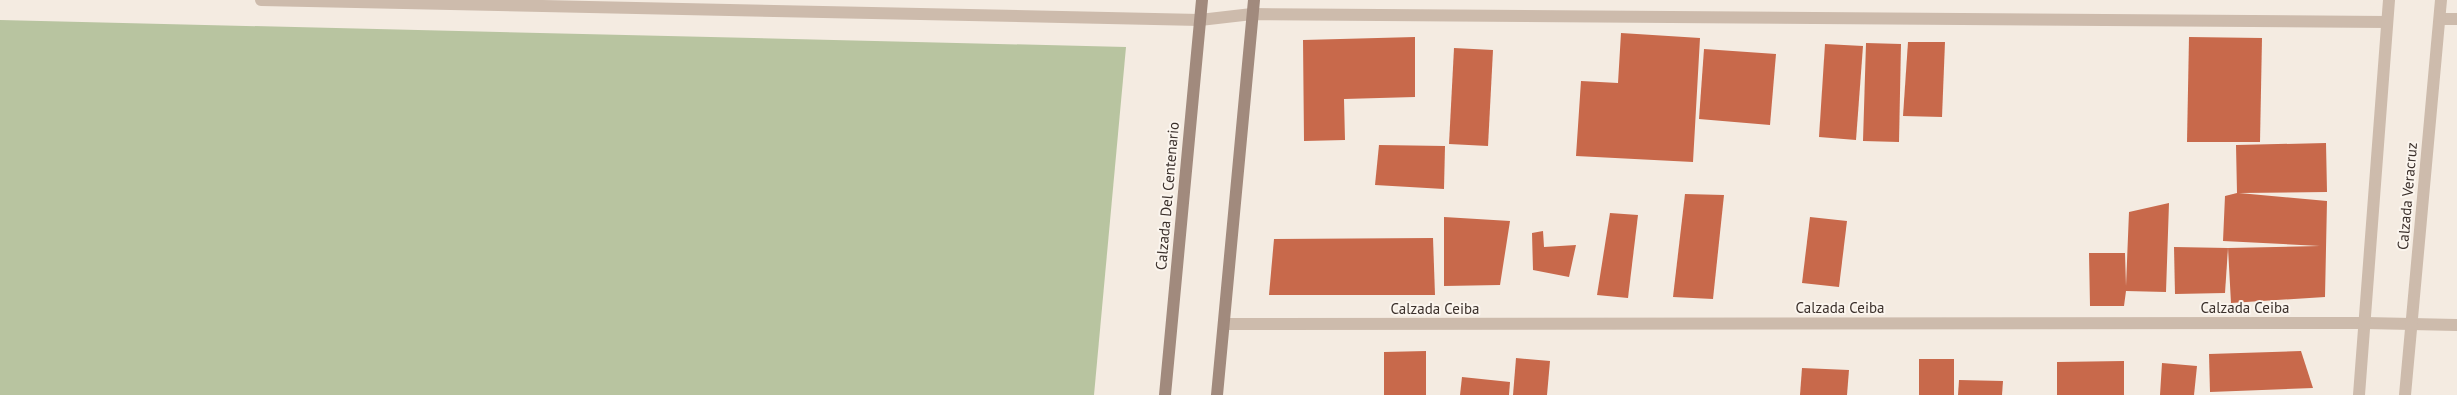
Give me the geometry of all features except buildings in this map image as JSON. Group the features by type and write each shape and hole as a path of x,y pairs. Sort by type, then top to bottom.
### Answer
{"main road":[{"name":"Calzada Del Centenario","path":"1165,395 1202,0"},
{"path":"1217,395 1254,0"}],"street":[{"path":"261,0 1200,20 1252,14 2388,22"},
{"name":"Calzada Veracruz","path":"2359,395 2366,323 2389,0"},
{"name":"Calzada Veracruz","path":"2405,395 2441,0"},
{"path":"2440,18 2457,19"},
{"name":"Calzada Ceiba","path":"1224,324 2366,323 2457,325"}],"green space":[{"path":"0,20 1126,47 1094,395 0,395"}]}
